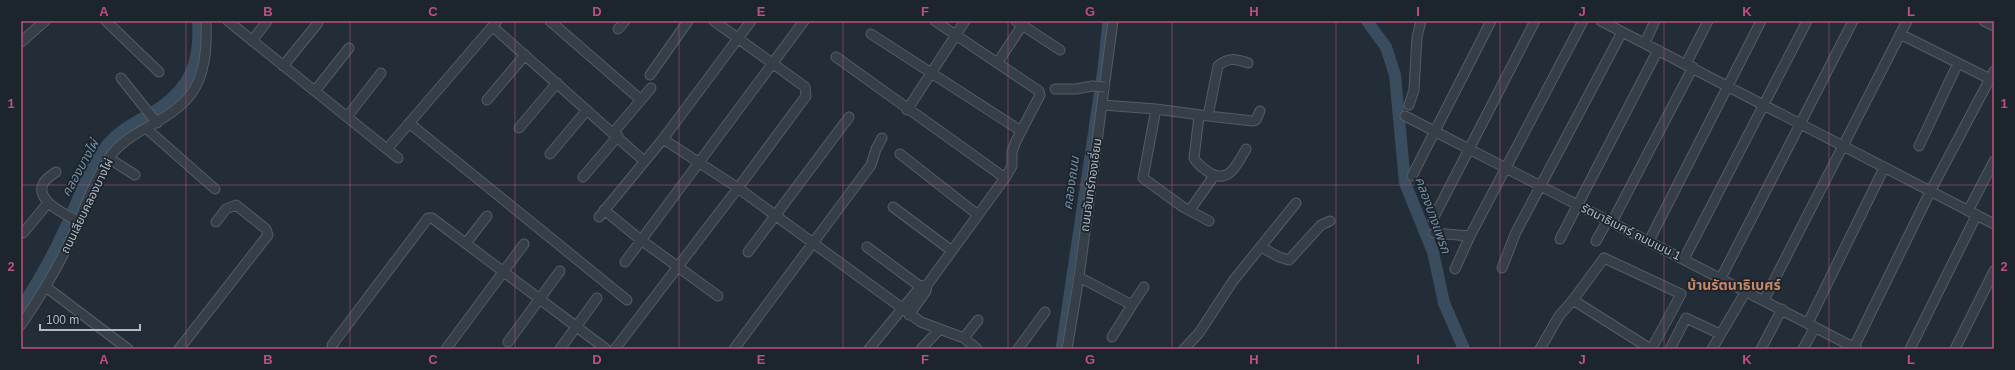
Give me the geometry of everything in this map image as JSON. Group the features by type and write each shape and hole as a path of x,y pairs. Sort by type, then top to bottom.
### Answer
{"street":[{"path":"21,42 44,21"},
{"path":"106,21 159,72"},
{"name":"ถนนเลียบคลองบางไผ่","path":"22,318 46,287 95,184 110,159 127,140 147,129 178,108 187,98 200,77 205,56 206,21"},
{"path":"228,21 398,158"},
{"path":"252,40 267,21"},
{"path":"550,21 641,100"},
{"path":"618,29 625,21"},
{"path":"650,75 688,21"},
{"path":"615,349 806,96 805,87 771,64 714,21"},
{"path":"718,296 641,240 602,214 663,139 751,21"},
{"path":"625,262 804,21"},
{"path":"869,349 906,312 1006,178 1012,166 1012,152 1020,131 1039,99 1039,91 935,21"},
{"path":"907,110 965,21"},
{"name":"ถนนจันทร์ทองเอี่ยม","path":"1067,349 1079,277 1114,21"},
{"path":"1409,105 1414,90 1416,37 1421,21"},
{"path":"1412,176 1491,21"},
{"path":"1433,219 1470,150 1535,21"},
{"path":"1455,269 1505,168 1583,21"},
{"path":"1645,43 1655,21"},
{"path":"1596,241 1610,221 1689,66 1708,21"},
{"path":"1648,241 1761,21"},
{"path":"1684,259 1807,21"},
{"path":"1720,278 1853,21"},
{"path":"1764,300 1907,21"},
{"path":"1984,21 1994,26"},
{"path":"998,62 1021,22 1060,50"},
{"path":"1606,22 1622,32 1994,224"},
{"path":"283,66 318,23"},
{"path":"388,149 495,24 525,55 644,161"},
{"path":"1502,268 1514,237 1622,32"},
{"path":"871,34 1020,131"},
{"path":"1855,348 1930,192 1992,75 1958,63 1900,34"},
{"path":"315,91 349,48"},
{"path":"1560,239 1658,50"},
{"path":"487,100 525,55"},
{"path":"836,57 907,110 1006,178"},
{"path":"1246,149 1234,170 1226,175 1214,176 1196,163 1194,158 1218,66 1223,61 1235,58 1248,63"},
{"path":"1919,146 1958,63"},
{"path":"347,116 381,73"},
{"path":"121,78 157,121"},
{"path":"519,128 557,83"},
{"path":"1055,89 1076,89 1092,86 1104,88"},
{"path":"583,177 651,88"},
{"path":"1102,105 1156,109 1253,121 1256,120 1260,111"},
{"path":"1156,109 1143,178 1209,221"},
{"path":"550,154 587,110"},
{"name":"รัตนาธิเบศร์ ถนนเมน 1","path":"1405,116 1782,309 1855,348"},
{"path":"748,252 849,117"},
{"path":"409,123 627,300"},
{"path":"147,129 215,189"},
{"path":"734,349 871,165 876,149 882,138"},
{"path":"663,139 738,188 920,322 964,338 977,349"},
{"path":"900,154 978,215"},
{"path":"110,159 135,175"},
{"path":"1968,211 1994,161"},
{"path":"1804,349 1811,325 1884,168"},
{"path":"56,172 43,182 41,189 48,203 77,221"},
{"path":"1190,210 1214,176"},
{"path":"23,233 48,203"},
{"path":"1184,349 1199,333 1233,281 1296,203"},
{"path":"179,349 268,235 266,229 236,205 226,209 216,222"},
{"path":"893,207 952,251"},
{"path":"466,243 487,216"},
{"path":"1910,349 1976,216"},
{"path":"332,345 424,221 428,218 432,218 606,349"},
{"path":"1261,247 1285,260 1289,260 1321,225 1330,221"},
{"path":"1434,233 1470,236"},
{"path":"446,349 524,244"},
{"path":"867,247 924,288"},
{"path":"1540,349 1559,316 1573,300 1604,258 1681,294 1654,346 1649,348 1573,300"},
{"path":"508,342 538,299 560,271"},
{"path":"1955,349 1994,271"},
{"path":"1079,277 1132,305"},
{"path":"1112,336 1144,286"},
{"path":"46,287 128,349"},
{"path":"1712,349 1746,291"},
{"path":"560,349 598,298"},
{"path":"1761,349 1782,309"},
{"path":"1018,349 1045,312"},
{"path":"1670,349 1686,318 1720,334"},
{"path":"964,338 978,320"},
{"path":"920,349 940,329"}],"waterway":[{"name":"คลองบางไผ่","path":"21,308 54,251 69,221 89,174 101,153 113,138 155,111 167,102 185,84 195,62 198,21"},
{"name":"คลองถนน","path":"1059,349 1101,69 1106,21"},
{"name":"คลองบางแพรก","path":"1367,21 1386,47 1395,75 1405,183 1433,252 1444,303 1464,349"}],"district":[{"name":"บ้านรัตนาธิเบศร์","path":"1734,285"}]}
